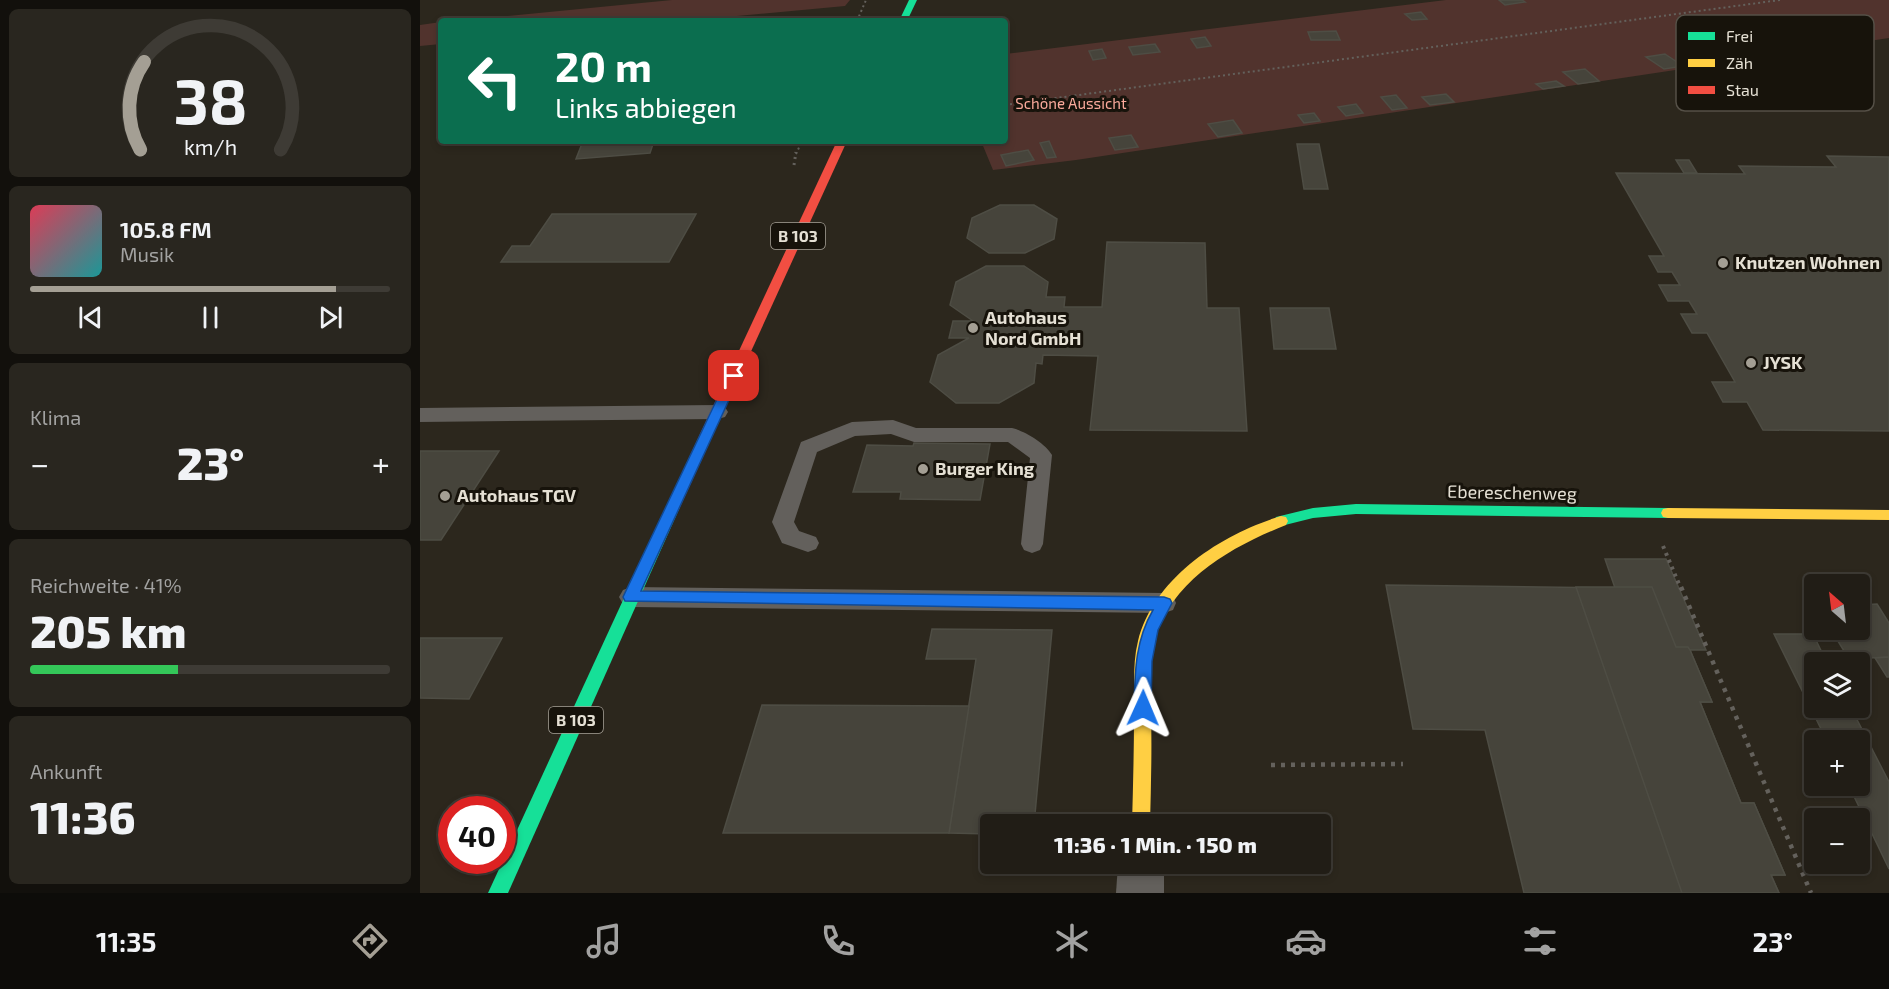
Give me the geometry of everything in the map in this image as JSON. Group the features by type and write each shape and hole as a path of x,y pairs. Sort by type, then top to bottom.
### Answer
{"main road":[{"path":"904,18 913,0"},
{"name":"B 103","path":"498,893 631,597 841,144"},
{"name":"Ebereschenweg","path":"1141,814 1143,661 1150,629 1164,603 1187,578 1245,535 1289,518 1325,511 1356,509 1889,515"}],"street":[{"path":"1140,893 1141,874"}],"lane":[{"path":"420,416 718,412"},
{"path":"808,543 790,537 783,522 808,447 852,429 893,427 914,435 1012,435 1041,455 1032,544"},
{"path":"631,597 1164,603"}],"path":[{"path":"858,18 866,0"},
{"path":"1008,105 1780,0"},
{"path":"1660,538 1811,893"},
{"path":"1271,765 1403,764"}],"green space":[{"path":"672,0 850,0 845,6 715,18 487,18"},
{"name":"Schöne Aussicht","path":"1446,0 1889,0 1889,38 1874,40 1874,15 1676,15 1676,70 1076,160 993,170 982,144 1008,144 1008,54"},
{"path":"438,22 438,44 420,46 420,25"}],"building":[{"path":"1499,0 1522,0 1525,2 1505,5"},
{"path":"1421,12 1427,19 1412,20 1405,14"},
{"path":"1336,31 1340,40 1311,40 1308,32"},
{"path":"1205,37 1211,46 1197,48 1191,39"},
{"path":"1155,44 1160,52 1133,55 1129,47"},
{"path":"1102,49 1106,58 1093,60 1089,51"},
{"path":"1665,54 1676,61 1676,67 1664,69 1646,57"},
{"path":"1585,69 1599,81 1578,84 1563,72"},
{"path":"1556,81 1564,86 1543,89 1536,84"},
{"path":"1446,94 1454,102 1430,105 1422,97"},
{"path":"1396,95 1407,108 1392,110 1381,97"},
{"path":"1356,104 1363,113 1346,116 1338,107"},
{"path":"1314,113 1320,121 1304,123 1298,115"},
{"path":"1233,120 1242,133 1218,137 1208,124"},
{"path":"1131,135 1138,147 1115,150 1109,138"},
{"path":"1049,141 1056,157 1047,158 1040,143"},
{"path":"582,144 653,144 650,153 576,159"},
{"path":"1297,144 1319,144 1328,189 1304,189"},
{"path":"1028,150 1034,160 1006,166 1001,155"},
{"path":"1827,156 1889,157 1889,431 1763,430 1747,402 1723,402 1712,382 1735,382 1707,333 1692,333 1681,314 1697,314 1689,301 1668,301 1659,285 1680,285 1672,272 1658,272 1649,256 1664,256 1616,173 1745,174 1739,166 1836,167"},
{"path":"1676,160 1689,160 1697,173 1684,173"},
{"path":"1000,205 1034,205 1057,219 1054,239 1025,253 989,253 967,238 972,218"},
{"path":"552,214 696,214 669,262 501,262 512,246 530,246"},
{"path":"1107,242 1205,243 1207,308 1239,308 1247,431 1090,430 1098,356 1043,355 1042,364 1036,363 1034,383 999,403 956,403 930,382 938,355 969,338 949,338 953,321 973,321 950,305 956,282 986,266 1024,266 1048,282 1046,297 1065,297 1064,307 1102,307"},
{"path":"1270,308 1329,308 1336,349 1274,349"},
{"name":"Burger King","path":"914,443 990,444 980,500 900,499 901,492 853,492 867,445 913,446"},
{"name":"Autohaus TGV","path":"420,451 499,451 441,540 420,540"},
{"path":"1605,559 1666,559 1706,650 1690,650 1712,702 1700,702 1741,803 1754,803 1785,875 1771,875 1779,893 1524,893 1485,730 1413,729 1386,585 1615,588"},
{"path":"1576,587 1652,587 1676,647 1688,647 1690,650 1712,702 1700,702 1741,803 1754,803 1785,875 1771,875 1779,893 1682,893"},
{"path":"1870,604 1877,604 1889,623 1889,657 1870,658 1870,652 1845,652 1837,640 1870,640"},
{"path":"932,629 1052,630 1035,814 980,814 980,834 949,833 976,659 926,659"},
{"path":"1774,634 1804,634 1804,640 1816,640 1822,652 1804,652 1804,695"},
{"path":"420,638 502,638 469,699 420,698"},
{"path":"1889,657 1889,677 1887,677 1875,658"},
{"path":"762,705 969,706 949,833 723,833"},
{"path":"1816,718 1856,718 1862,730 1822,730"},
{"path":"1870,745 1889,782 1889,869 1870,830 1870,808 1860,808 1854,796 1870,796"}],"traffic: fast":[{"path":"904,18 913,0"},
{"path":"498,893 673,507"},
{"path":"1281,521 1313,513 1356,509 1668,513"}],"traffic: slow":[{"path":"1668,513 1889,515"},
{"path":"1141,814 1143,665 1147,638 1155,617 1167,598 1200,565 1240,539 1281,521"}],"traffic: jam":[{"path":"673,507 841,144"}],"place":[{"name":"Knutzen Wohnen","path":"1723,263"},
{"name":"Autohaus Nord GmbH","path":"973,328"},
{"name":"JYSK","path":"1751,363"},
{"name":"Burger King","path":"923,469"},
{"name":"Autohaus TGV","path":"445,496"}],"route":[{"path":"734,376 631,597 1164,603 1150,629 1143,661 1143,708"}]}
